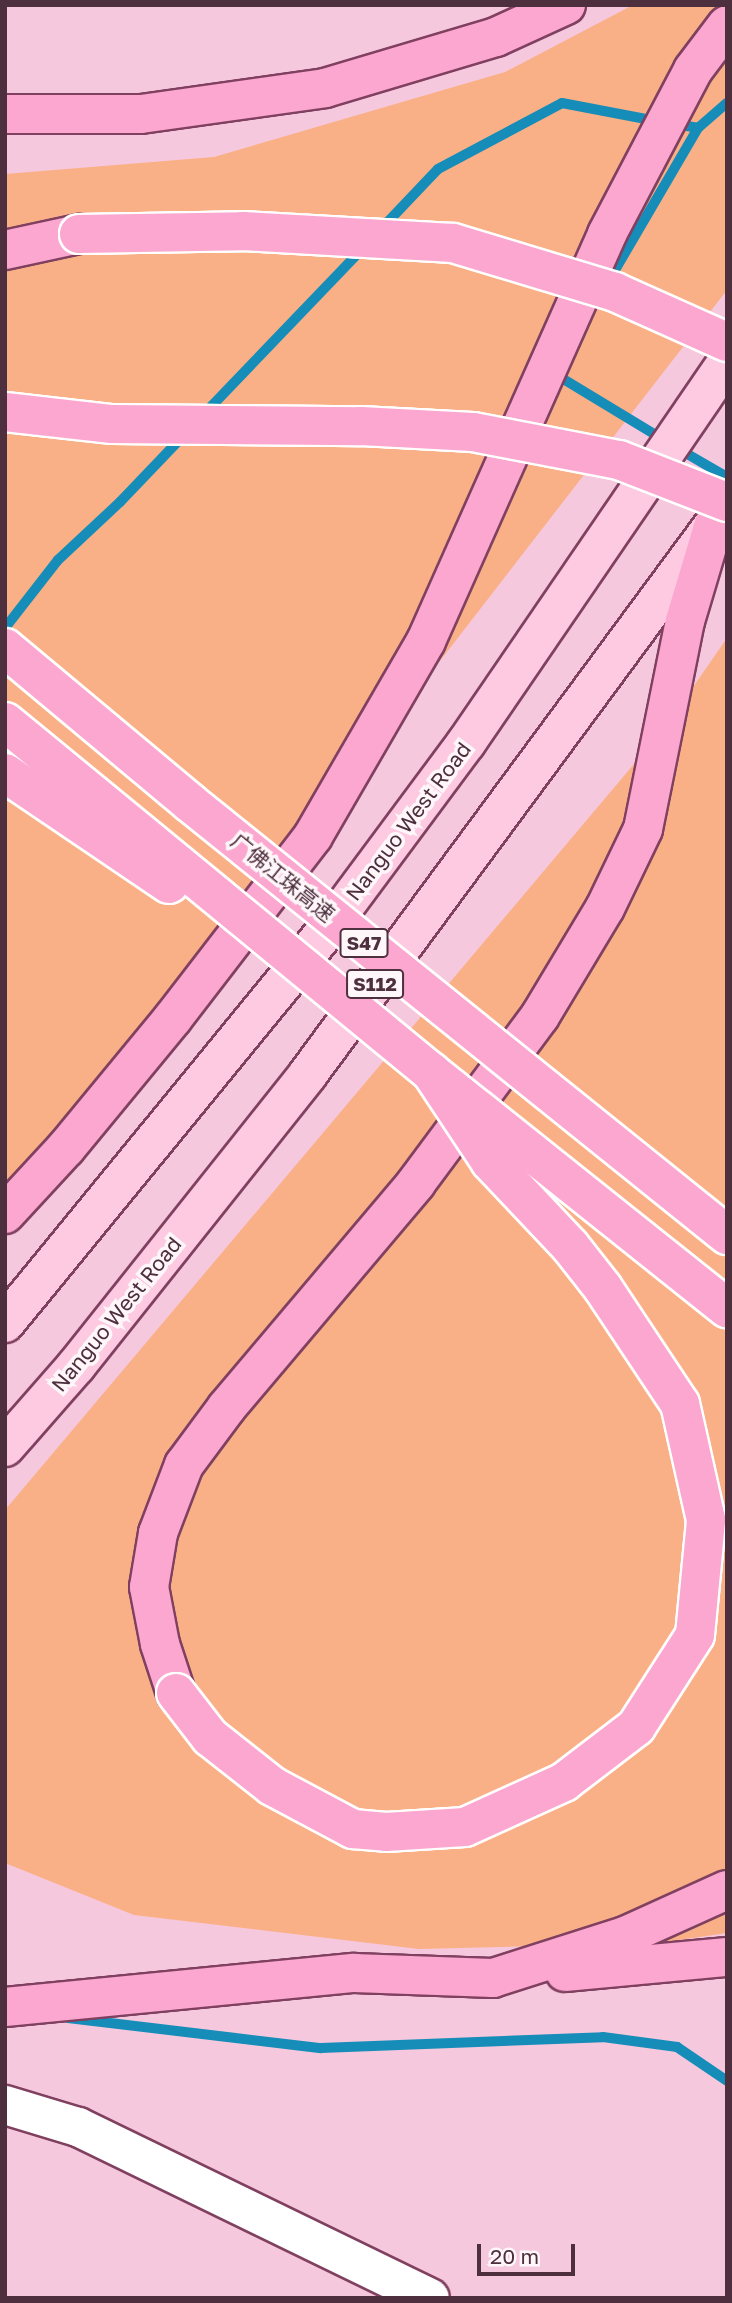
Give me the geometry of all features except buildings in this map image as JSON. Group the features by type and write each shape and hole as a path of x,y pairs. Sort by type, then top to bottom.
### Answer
{"highway":[{"path":"5,114 141,114 325,88 496,37 566,5"},
{"path":"5,1214 66,1148 173,1018 313,836 426,641 607,234 694,70 727,25"},
{"path":"5,250 79,234 243,231 453,243 615,292 727,342"},
{"path":"5,412 112,425 361,426 473,432 619,460 722,511 685,621 643,828 605,908 540,1016 416,1183 227,1408 184,1465 158,1533 149,1587 160,1644 176,1693 210,1737 272,1786 353,1829 386,1832 465,1827 564,1782 636,1727 695,1635 706,1520 680,1404 603,1287 490,1161 431,1072"},
{"name":"广佛江珠高速","path":"5,648 200,811 727,1235"},
{"name":"S47","path":"5,722 431,1072 727,1308"},
{"path":"5,773 180,891 286,952"},
{"path":"493,1978 625,1936 727,1890"},
{"path":"5,2007 354,1973 493,1978 727,1956"}],"main road":[{"name":"Nanguo West Road","path":"5,1323 330,926 466,743 727,362"},
{"name":"Nanguo West Road","path":"5,1447 76,1366 308,1074 722,511"}],"street":[{"path":"5,2105 78,2127 430,2298"}],"shaded area":[{"path":"633,5 727,5 727,290 5,1223 5,174 214,157 505,72"},
{"path":"727,638 727,1933 658,1943 419,1949 134,1915 5,1863 5,1510 666,726"}],"waterway":[{"path":"382,228 438,169 562,103 656,121"},
{"path":"674,124 698,128 727,103"},
{"path":"608,282 698,128"},
{"path":"203,415 362,249"},
{"path":"555,374 664,440"},
{"path":"5,628 58,560 120,502 183,436"},
{"path":"677,448 727,477"},
{"path":"68,2018 321,2048 603,2037 677,2047 727,2081"}]}
